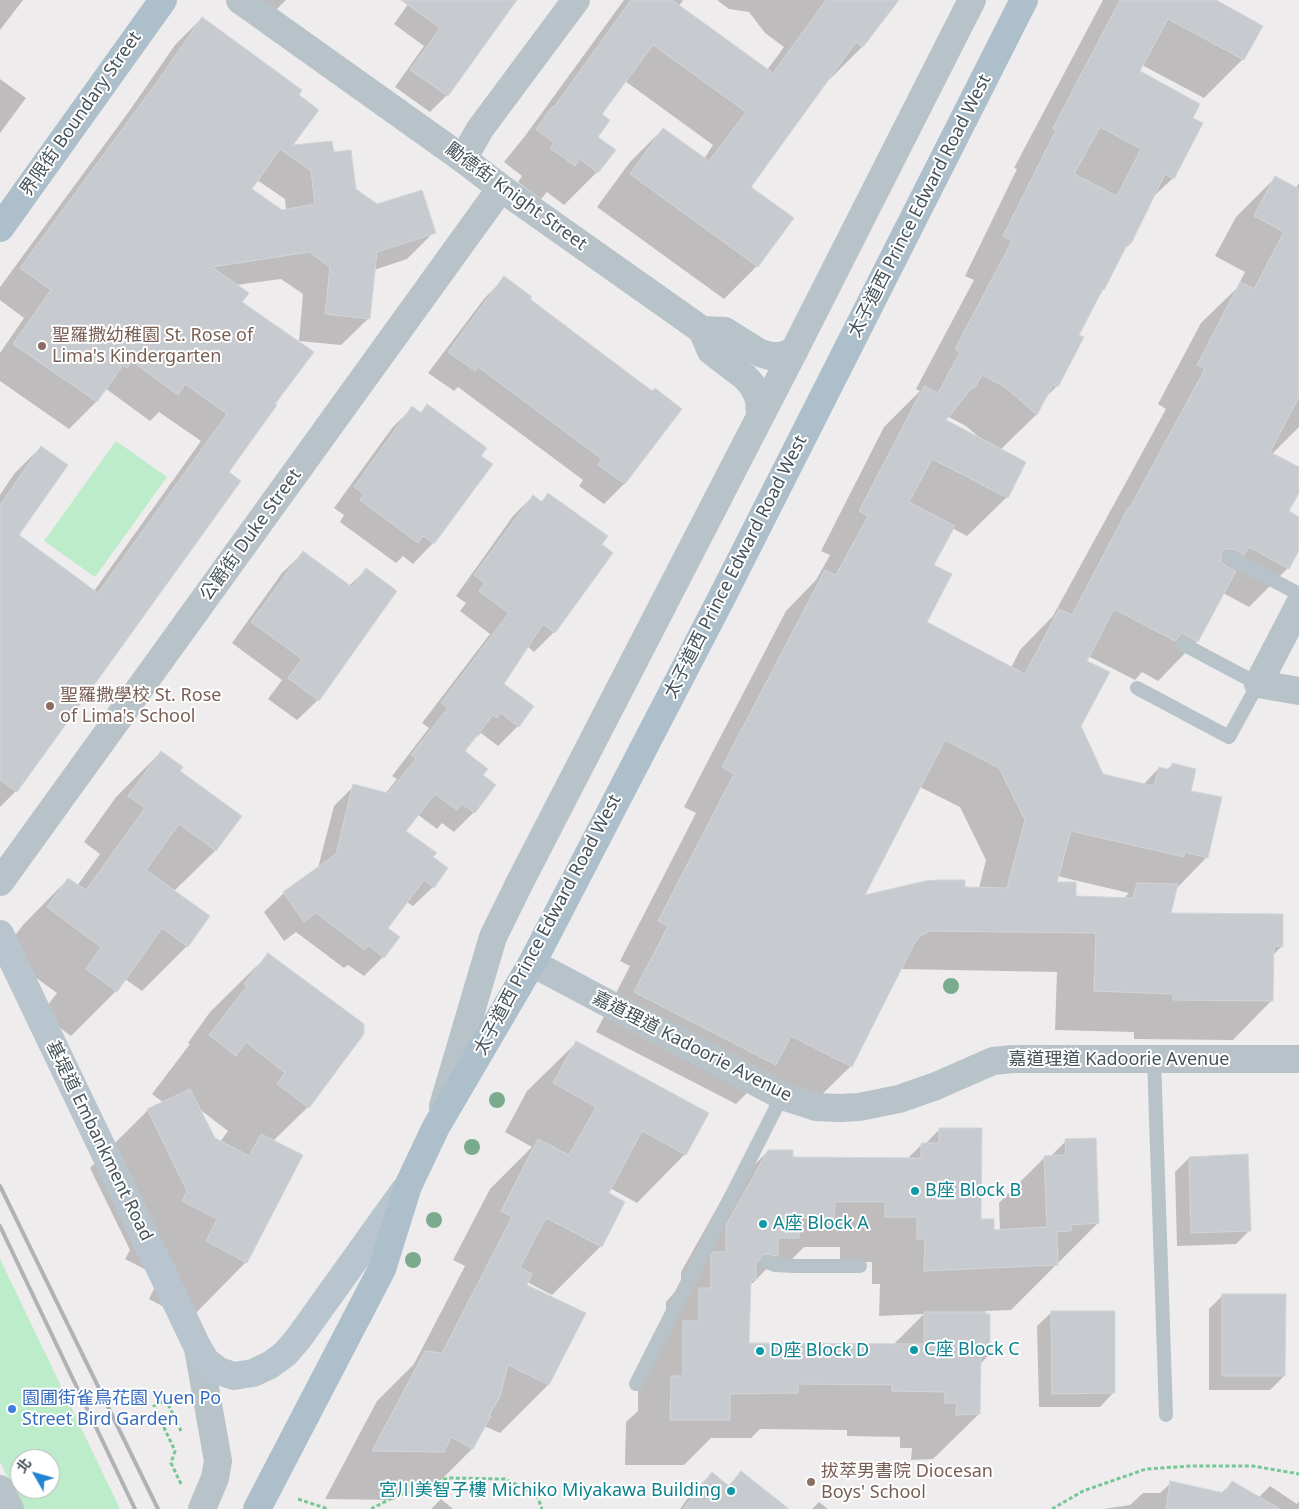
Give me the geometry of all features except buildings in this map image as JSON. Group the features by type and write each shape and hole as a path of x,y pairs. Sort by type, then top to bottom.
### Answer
{"main road":[{"name":"界限街 Boundary Street","path":"0,228 163,0"},
{"name":"太子道西 Prince Edward Road West","path":"257,1509 382,1269 408,1186 436,1126 532,963 730,580 1024,0"},
{"name":"基堤道 Embankment Road","path":"0,934 198,1348"},
{"name":"太子道西 Prince Edward Road West","path":"198,1348 206,1361 219,1371 234,1376 253,1373 270,1366 285,1354 298,1339 408,1186"}],"street":[{"name":"勵德街 Knight Street","path":"240,0 702,330"},
{"path":"462,158 480,129 576,0"},
{"path":"760,417 759,400 753,386 745,377 711,352 702,330 725,331 760,353 770,356 782,356 794,351 972,0"},
{"name":"公爵街 Duke Street","path":"0,882 501,188"},
{"name":"太子道西 Prince Edward Road West","path":"436,1126 493,937 794,351"},
{"path":"1299,605 1258,684 1299,691"},
{"name":"嘉道理道 Kadoorie Avenue","path":"532,963 782,1096 816,1107 859,1107 899,1098 936,1086 994,1061 1013,1059 1299,1059"},
{"path":"198,1348 218,1461 216,1478 202,1509"},
{"path":"0,1489 10,1509"}],"lane":[{"path":"1229,557 1299,594"},
{"path":"1136,688 1229,737 1258,684 1183,644"},
{"path":"1154,1059 1166,1415"},
{"path":"636,1384 723,1223 782,1096"},
{"path":"767,1262 776,1265 795,1266 860,1266"}],"path":[{"path":"176,1451 154,1406 166,1400 182,1434"},
{"path":"1052,1509 1083,1491 1146,1469 1191,1466 1253,1466 1299,1474"},
{"path":"372,1509 396,1496 448,1478 505,1479 537,1495 542,1509"},
{"path":"298,1499 328,1509"}],"green space":[{"path":"116,441 167,477 95,577 44,541"},
{"path":"0,1259 120,1509 24,1509 19,1499 60,1499 60,1449 10,1449 10,1482 0,1462"}],"railway":[{"path":"0,1186 158,1509"},
{"path":"0,1226 135,1509"}],"place":[{"name":"聖羅撒幼稚園 St. Rose of Lima's Kindergarten","path":"42,346"},
{"name":"聖羅撒學校 St. Rose of Lima's School","path":"50,706"},
{"name":"B座 Block B","path":"915,1191"},
{"name":"A座 Block A","path":"763,1224"},
{"name":"C座 Block C","path":"914,1350"},
{"name":"D座 Block D","path":"760,1351"},
{"name":"園圃街雀鳥花園 Yuen Po Street Bird Garden","path":"12,1409"},
{"name":"拔萃男書院 Diocesan Boys' School","path":"811,1482"},
{"name":"宮川美智子樓 Michiko Miyakawa Building","path":"731,1491"}]}
